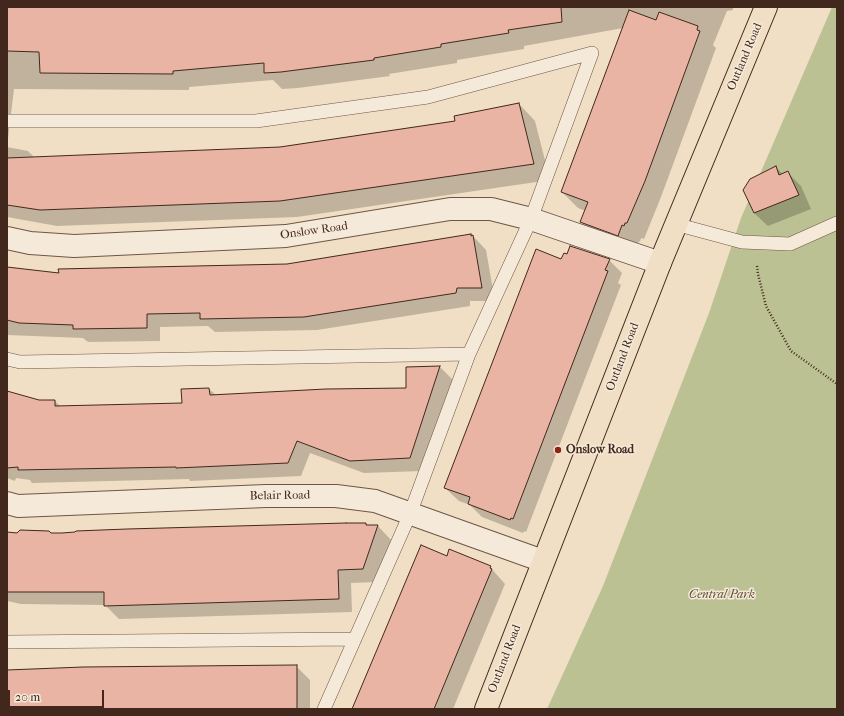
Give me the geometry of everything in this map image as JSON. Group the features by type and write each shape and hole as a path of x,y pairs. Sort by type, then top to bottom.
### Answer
{"main road":[{"name":"Outland Road","path":"486,709 660,262 766,7"}],"street":[{"name":"Onslow Road","path":"7,238 30,243 74,246 286,236 450,209 491,209 531,219 660,262"},
{"name":"Belair Road","path":"7,503 18,506 258,496 336,496 375,501 543,561"}],"lane":[{"path":"7,121 256,121 428,97 592,53 531,219 469,354 410,514 324,709"},
{"path":"676,224 742,242 790,244 837,223"},
{"path":"7,359 20,362 469,354"},
{"path":"7,642 355,639"}],"path":[{"path":"755,242 758,274 766,306 787,345 791,351 837,384"}],"green space":[{"name":"Central Park","path":"832,7 837,7 837,709 547,709 603,586 709,313 741,218"}],"building":[{"path":"7,7 561,7 562,22 508,30 509,33 441,44 441,47 374,58 374,60 281,72 264,73 264,63 173,71 173,74 40,73 39,52 7,51"},
{"path":"629,10 656,20 659,12 698,26 697,30 700,31 645,181 627,223 625,223 624,226 622,225 618,236 580,222 588,202 561,192"},
{"path":"519,103 534,164 280,201 40,210 7,205 7,158 280,147 455,121 454,116"},
{"path":"776,166 779,175 788,171 799,195 754,213 743,190 750,179"},
{"path":"471,234 471,236 473,235 482,288 457,288 456,293 304,317 200,319 200,313 147,314 147,328 73,329 73,325 19,323 7,320 7,267 59,273 58,269 287,264"},
{"path":"570,246 610,259 605,270 608,271 513,519 511,518 510,520 468,504 470,497 444,488 536,249 561,259 564,253 567,254"},
{"path":"440,366 410,458 350,461 297,441 288,463 176,468 18,470 18,467 7,468 7,391 39,400 55,400 55,406 182,403 181,389 209,388 210,395 326,389 406,388 406,367"},
{"path":"366,523 366,525 378,525 363,569 338,570 339,599 104,606 104,592 7,592 7,532 17,533 20,530 62,533 127,529"},
{"path":"421,545 447,556 449,549 491,566 490,568 492,569 434,709 352,709"},
{"path":"297,665 297,709 7,709 7,670 83,667"}],"place":[{"name":"Onslow Road","path":"558,450"}]}
